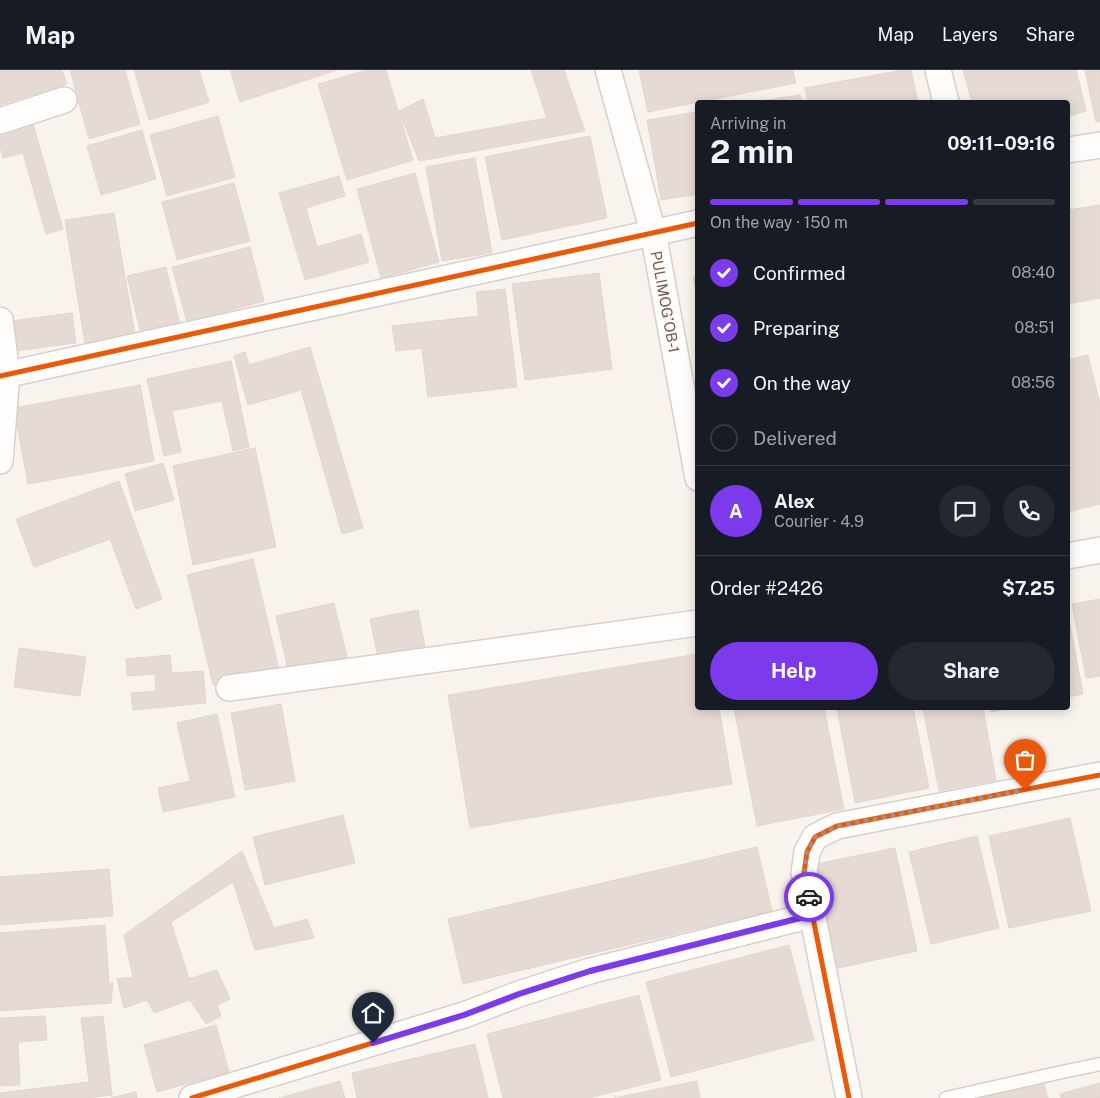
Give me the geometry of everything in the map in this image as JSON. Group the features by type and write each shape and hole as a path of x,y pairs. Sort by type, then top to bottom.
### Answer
{"street":[{"name":"PULIMOG’OB-1","path":"608,70 653,232 695,462"},
{"path":"938,70 946,100"},
{"path":"0,121 64,100"},
{"path":"1070,150 1100,145"},
{"path":"4,375 695,224"},
{"path":"0,320 4,375 0,462"},
{"path":"1070,556 1100,550"},
{"path":"229,688 695,623"},
{"path":"849,1098 804,873 807,852 815,837 837,826 1100,775"},
{"path":"192,1098 464,1015 519,994 590,971 812,915"}],"lane":[{"path":"946,1098 1100,1064"}],"building":[{"path":"0,70 62,70 67,84 0,105"},
{"path":"70,70 125,70 140,124 89,139"},
{"path":"134,70 199,70 209,102 149,120"},
{"path":"230,70 337,70 240,102"},
{"path":"367,70 386,70 413,160 347,180 318,84"},
{"path":"531,70 564,70 585,131 419,161 399,111 423,99 435,138 547,118"},
{"path":"639,70 793,70 796,83 709,100 695,100 695,103 648,112"},
{"path":"911,70 918,100 808,100 805,88"},
{"path":"963,70 1076,70 1086,111 1070,115 1070,100 971,100"},
{"path":"1085,70 1100,70 1100,121 1096,122"},
{"path":"800,95 801,100 766,100"},
{"path":"695,112 695,194 661,200 647,120"},
{"path":"218,116 235,177 167,196 150,135"},
{"path":"33,124 63,229 46,234 23,153 3,158 0,146 0,133"},
{"path":"142,130 156,179 101,195 87,146"},
{"path":"590,136 607,218 502,240 485,157"},
{"path":"475,158 492,253 442,261 426,167"},
{"path":"415,173 439,262 381,278 357,189"},
{"path":"339,176 345,196 306,208 317,247 361,234 369,262 305,280 279,193"},
{"path":"234,183 250,241 177,260 162,202"},
{"path":"1100,205 1100,298 1070,304 1070,210"},
{"path":"114,213 135,335 85,343 65,220"},
{"path":"250,247 264,301 187,322 172,267"},
{"path":"166,267 181,329 142,338 127,276"},
{"path":"599,273 612,369 525,380 512,284"},
{"path":"505,289 517,387 428,397 422,348 396,351 392,326 479,316 476,292"},
{"path":"72,313 76,343 15,351 11,321"},
{"path":"310,347 363,528 342,534 301,390 248,405 234,356 245,352 249,365"},
{"path":"1088,355 1100,404 1100,504 1070,512 1070,360"},
{"path":"231,361 249,447 233,451 222,401 172,411 181,452 164,456 147,379"},
{"path":"140,385 154,461 28,484 14,408"},
{"path":"255,448 276,547 193,565 173,466"},
{"path":"163,463 174,500 135,511 125,474"},
{"path":"119,481 162,599 136,609 110,539 34,567 16,519"},
{"path":"253,559 279,670 213,685 187,575"},
{"path":"1100,599 1100,676 1086,678 1072,604"},
{"path":"334,603 347,657 288,670 276,616"},
{"path":"418,610 426,652 379,662 370,619"},
{"path":"1070,625 1083,694 1070,697"},
{"path":"19,648 86,657 80,696 14,687"},
{"path":"695,654 695,710 719,710 732,784 470,828 448,695"},
{"path":"170,655 172,673 203,671 206,703 133,710 131,693 156,691 155,674 127,676 126,659"},
{"path":"281,704 295,781 245,790 231,713"},
{"path":"734,710 824,710 844,809 757,826"},
{"path":"837,710 913,710 929,788 855,803"},
{"path":"923,710 983,710 996,780 939,791"},
{"path":"217,714 235,797 163,812 158,788 190,781 177,723"},
{"path":"343,815 355,863 265,885 253,837"},
{"path":"1070,818 1091,911 1009,928 989,836"},
{"path":"977,836 999,928 931,944 909,852"},
{"path":"757,847 772,911 463,984 448,919"},
{"path":"895,848 917,951 838,968 816,864"},
{"path":"242,851 274,928 307,919 314,938 255,950 233,882 171,922 189,979 217,970 230,999 217,1005 221,1016 206,1024 190,1000 154,1013 147,1000 124,1008 117,979 133,977 124,935"},
{"path":"109,869 113,916 0,925 0,877"},
{"path":"105,925 109,983 113,983 111,1003 0,1011 0,933"},
{"path":"789,945 814,1040 671,1077 646,982"},
{"path":"639,995 661,1080 589,1098 503,1098 487,1034"},
{"path":"45,1016 47,1040 18,1042 20,1085 0,1086 0,1018"},
{"path":"103,1016 112,1095 88,1098 0,1098 0,1093 89,1082 81,1018"},
{"path":"216,1025 229,1072 157,1092 144,1045"},
{"path":"475,1044 488,1098 357,1098 352,1073"},
{"path":"340,1081 345,1098 279,1098"},
{"path":"697,1081 700,1098 614,1098"},
{"path":"1043,1081 1048,1098 980,1098"},
{"path":"1100,1083 1100,1098 1061,1098 1060,1094"},
{"path":"136,1092 137,1098 110,1098"}],"cycle path":[{"path":"0,376 695,224"},
{"path":"849,1098 804,873 807,852 815,837 837,826 1100,775"},
{"path":"192,1098 464,1015 519,994 590,971 812,915"}],"way so far":[{"path":"809,897 804,873 807,852 815,837 837,826 1025,790"}],"route":[{"path":"373,1043 464,1015 519,994 590,971 812,915 809,897"}]}
